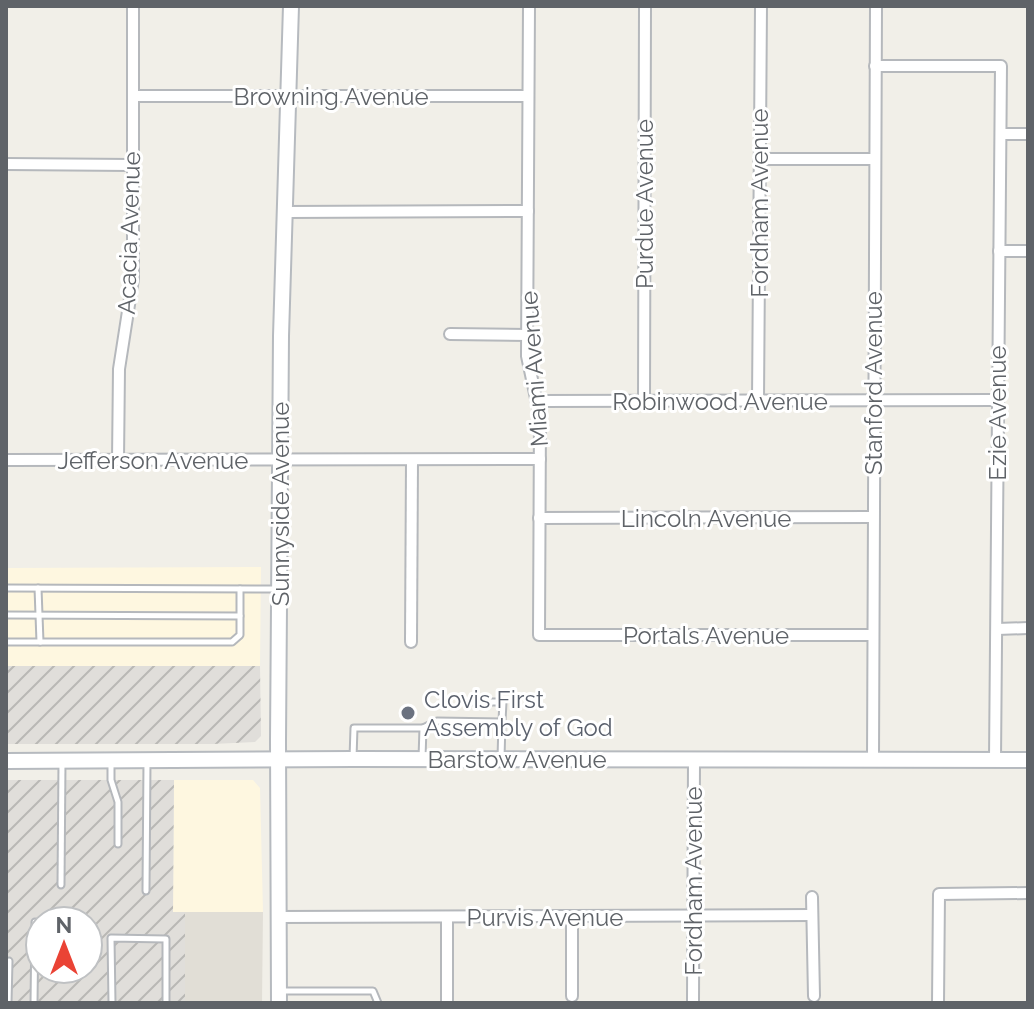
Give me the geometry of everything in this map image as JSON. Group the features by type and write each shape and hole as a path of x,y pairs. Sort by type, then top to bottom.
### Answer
{"main road":[{"name":"Sunnyside Avenue","path":"279,997 280,460 291,6"},
{"name":"Barstow Avenue","path":"6,761 1028,760"}],"street":[{"name":"Acacia Avenue","path":"118,460 119,369 133,279 133,6"},
{"name":"Miami Avenue","path":"529,6 528,335 530,373 539,401 539,635"},
{"name":"Purdue Avenue","path":"644,401 645,6"},
{"name":"Fordham Avenue","path":"758,400 761,6"},
{"name":"Stanford Avenue","path":"873,760 876,6"},
{"name":"Ezie Avenue","path":"875,66 1001,66 995,760"},
{"name":"Browning Avenue","path":"133,96 528,96"},
{"path":"1001,134 1028,134"},
{"path":"759,159 874,159"},
{"path":"6,164 131,165"},
{"path":"286,212 528,211"},
{"path":"999,251 1028,251"},
{"path":"450,334 528,335"},
{"name":"Robinwood Avenue","path":"539,401 996,400"},
{"name":"Jefferson Avenue","path":"6,460 540,459"},
{"path":"411,642 412,461"},
{"name":"Lincoln Avenue","path":"539,518 873,517"},
{"path":"997,629 1028,628"},
{"name":"Portals Avenue","path":"539,635 872,635"},
{"name":"Fordham Avenue","path":"693,1003 694,760"},
{"path":"938,1003 939,894 1028,893"},
{"path":"812,897 814,996"},
{"name":"Purvis Avenue","path":"277,917 812,915"},
{"path":"447,917 447,1003"},
{"path":"572,917 572,996"}],"lane":[{"path":"6,588 280,589"},
{"path":"38,588 40,642"},
{"path":"6,642 232,642 240,635 240,589"},
{"path":"6,615 240,616"},
{"path":"471,702 503,702 501,759"},
{"path":"353,759 354,728 423,728 437,721 502,722"},
{"path":"422,759 423,728"},
{"path":"146,891 147,760"},
{"path":"61,885 62,761"},
{"path":"111,761 111,780 118,802 118,844"},
{"path":"112,1003 111,938 166,939 166,1003"},
{"path":"8,1003 9,961"},
{"path":"279,997 373,991 378,1003"}],"shaded area":[{"path":"261,567 260,666 6,666 6,568"},
{"path":"6,666 260,666 261,736 255,742 213,744 6,744"},
{"path":"6,780 174,780 173,912 185,912 185,1003 6,1003"},
{"path":"174,780 253,780 260,788 263,912 173,912"},
{"path":"185,912 263,912 262,1003 185,1003"}],"place":[{"name":"Clovis First Assembly of God","path":"408,713"}]}
